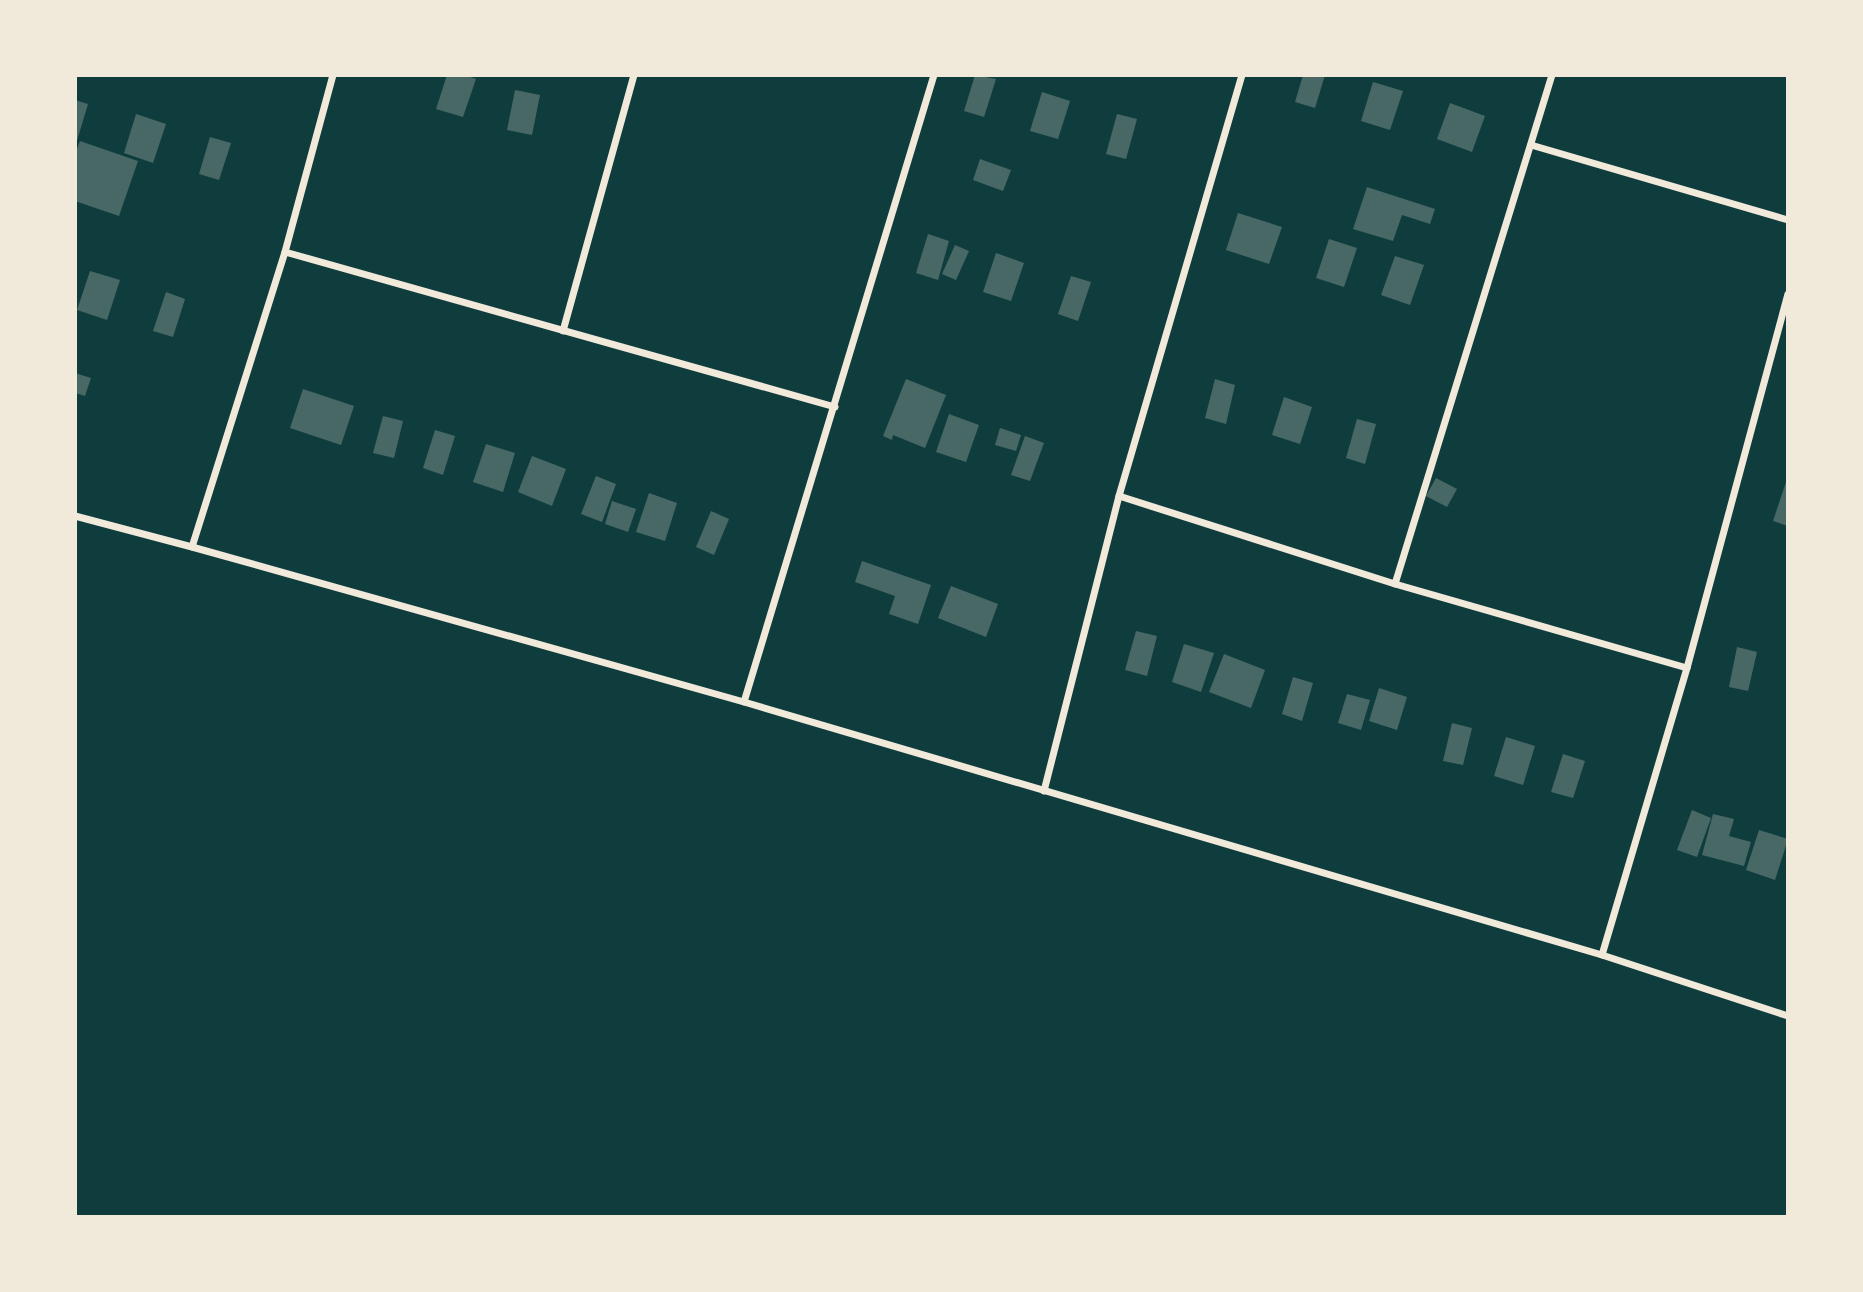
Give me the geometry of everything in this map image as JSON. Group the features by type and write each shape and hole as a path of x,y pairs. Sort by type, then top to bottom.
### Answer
{"street":[{"path":"192,547 285,252 333,75"},
{"path":"563,331 634,75"},
{"path":"744,702 934,75"},
{"path":"1044,791 1119,496 1242,75"},
{"path":"1395,583 1552,75"},
{"path":"1531,145 1788,220"},
{"path":"285,252 835,407"},
{"path":"1602,955 1687,668 1788,294"},
{"path":"1119,496 1395,583 1687,668"},
{"path":"75,516 744,702 1602,955 1788,1016"}],"building":[{"path":"447,75 465,75 476,79 463,117 436,109"},
{"path":"975,75 996,79 984,117 964,111"},
{"path":"1303,75 1325,75 1315,108 1295,102"},
{"path":"1373,82 1403,91 1390,130 1361,121"},
{"path":"515,90 540,95 532,135 507,130"},
{"path":"1042,92 1070,101 1058,139 1030,131"},
{"path":"75,100 88,104 76,144 75,144"},
{"path":"1450,103 1485,116 1472,152 1437,139"},
{"path":"136,114 166,124 153,163 124,153"},
{"path":"1117,114 1137,119 1126,159 1106,154"},
{"path":"210,137 231,143 219,180 199,174"},
{"path":"80,141 138,161 119,216 75,201 75,154"},
{"path":"980,159 1011,170 1003,191 973,180"},
{"path":"1367,187 1435,209 1430,224 1402,215 1393,241 1353,229"},
{"path":"1238,213 1282,227 1269,264 1226,250"},
{"path":"928,234 949,241 938,280 916,273"},
{"path":"1329,239 1357,248 1344,287 1316,278"},
{"path":"955,245 969,251 956,280 942,274"},
{"path":"996,253 1024,263 1011,301 983,292"},
{"path":"1395,256 1424,265 1410,305 1381,295"},
{"path":"90,271 120,280 107,320 77,310"},
{"path":"1071,276 1091,282 1078,321 1058,314"},
{"path":"166,292 185,299 173,337 153,331"},
{"path":"75,373 91,378 85,396 75,393"},
{"path":"906,379 946,395 925,448 893,435 892,440 883,436"},
{"path":"1215,379 1235,385 1226,424 1205,418"},
{"path":"303,389 354,406 341,445 290,428"},
{"path":"1284,397 1312,407 1300,444 1272,435"},
{"path":"949,414 979,425 966,462 936,452"},
{"path":"383,416 403,421 394,458 373,453"},
{"path":"1357,419 1376,424 1365,464 1346,458"},
{"path":"1000,428 1021,435 1016,451 995,445"},
{"path":"435,430 455,436 443,475 423,468"},
{"path":"1025,436 1044,443 1030,481 1011,475"},
{"path":"486,444 515,453 503,492 473,482"},
{"path":"532,456 566,469 552,506 518,492"},
{"path":"596,476 616,484 602,522 581,514"},
{"path":"1436,478 1457,489 1447,507 1426,496"},
{"path":"1788,479 1788,526 1773,521"},
{"path":"649,493 677,503 665,541 636,532"},
{"path":"612,501 636,509 628,532 605,524"},
{"path":"711,511 729,519 714,555 696,547"},
{"path":"862,561 931,585 918,624 889,614 895,596 855,582"},
{"path":"951,586 998,604 986,637 938,618"},
{"path":"1136,631 1157,636 1147,676 1125,670"},
{"path":"1184,644 1214,653 1201,692 1172,682"},
{"path":"1737,647 1757,652 1748,691 1729,687"},
{"path":"1224,654 1265,670 1251,708 1209,692"},
{"path":"1293,677 1313,683 1302,721 1282,714"},
{"path":"1379,688 1407,697 1397,730 1369,721"},
{"path":"1347,694 1370,700 1361,730 1338,723"},
{"path":"1452,723 1472,728 1463,765 1443,761"},
{"path":"1506,737 1535,746 1523,785 1494,776"},
{"path":"1563,754 1585,761 1573,798 1551,792"},
{"path":"1692,810 1711,818 1697,857 1677,850"},
{"path":"1713,814 1734,819 1729,836 1751,842 1744,866 1702,855"},
{"path":"1759,830 1788,839 1775,880 1746,870"}]}
